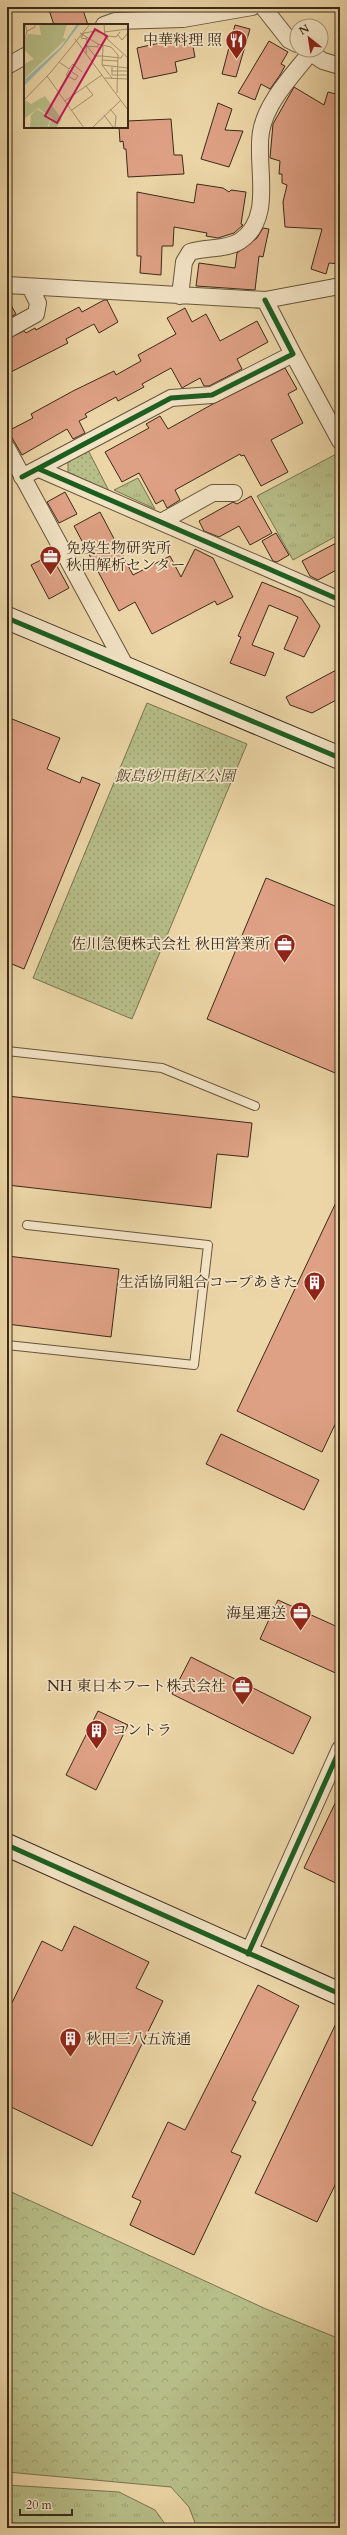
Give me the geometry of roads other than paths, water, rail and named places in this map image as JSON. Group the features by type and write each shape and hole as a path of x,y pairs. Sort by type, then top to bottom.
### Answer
{"street":[{"path":"107,24 115,21 183,19 252,7"},
{"path":"264,7 289,39"},
{"path":"7,66 24,57"},
{"path":"180,296 184,262 190,252 224,247 240,241 252,228 258,216 261,197 261,132 268,111 299,58"},
{"path":"319,58 340,66"},
{"path":"7,285 265,300 340,286"},
{"path":"7,330 36,314 38,303 30,287"},
{"path":"265,300 340,442"},
{"path":"22,477 171,398 212,395 293,354"},
{"path":"7,448 126,667"},
{"path":"39,469 340,600"},
{"path":"161,522 213,493 234,493"},
{"path":"7,618 340,758"},
{"path":"248,1954 340,1749"},
{"path":"7,1845 340,1994"}],"lane":[{"path":"7,1051 162,1068 255,1106"},
{"path":"7,1345 194,1365 208,1245 27,1225"}],"place":[{"name":"中華料理 照","path":"237,60"},
{"name":"免疫生物研究所 秋田解析センター","path":"50,576"},
{"name":"佐川急便株式会社 秋田営業所","path":"285,964"},
{"name":"生活協同組合コープあきた","path":"314,1302"},
{"name":"海星運送","path":"301,1632"},
{"name":"NH 東日本フート株式会社","path":"242,1706"},
{"name":"コントラ","path":"97,1750"},
{"name":"秋田三八五流通","path":"71,2058"}],"park label":[{"name":"飯島砂田街区公園","path":"175,776"}]}
